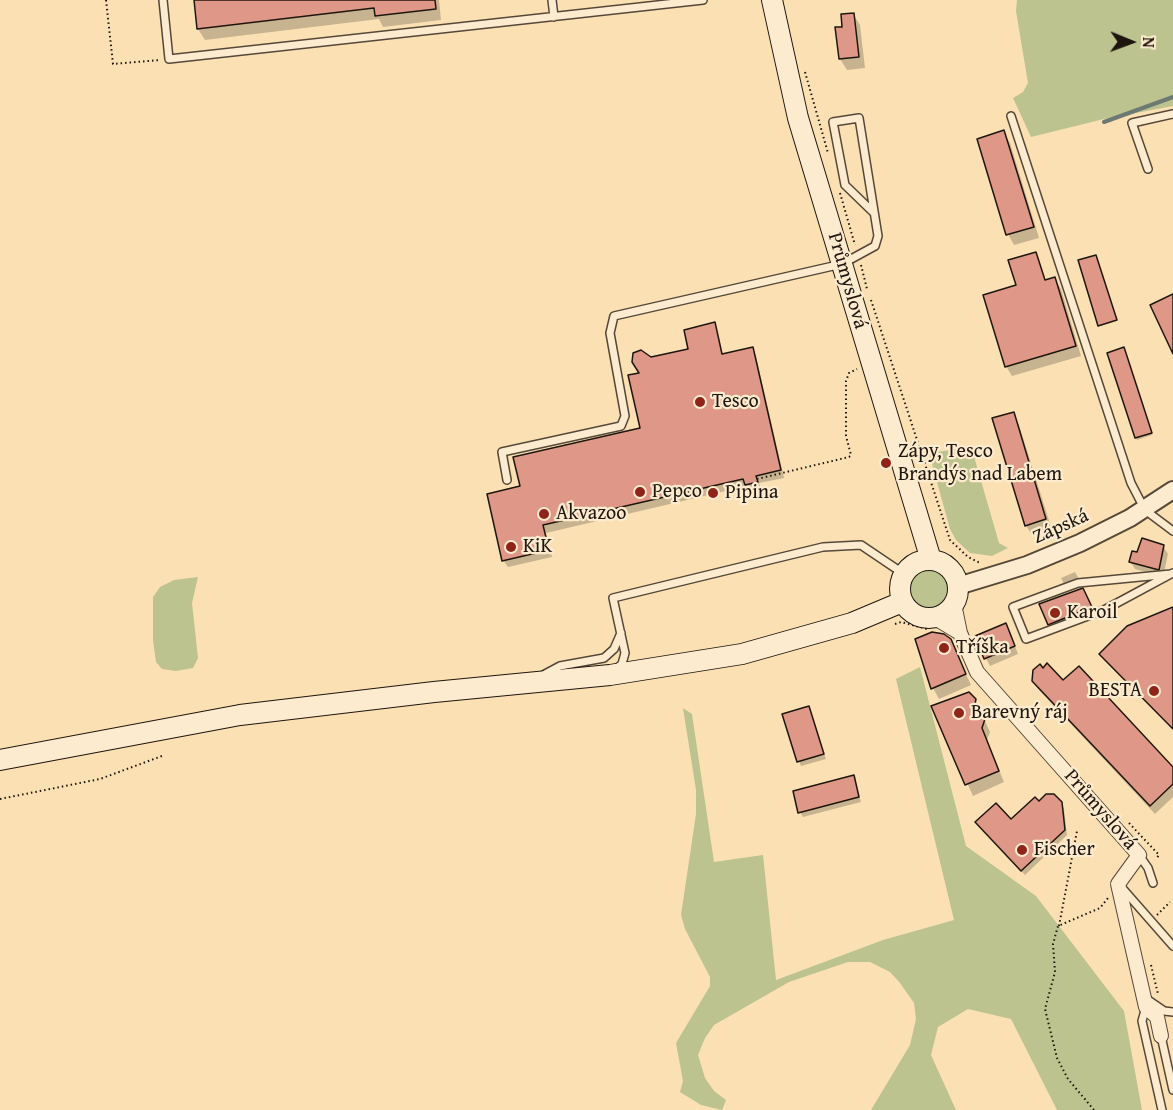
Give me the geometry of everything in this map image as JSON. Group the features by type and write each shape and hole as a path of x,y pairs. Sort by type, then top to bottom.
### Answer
{"main road":[{"name":"Průmyslová","path":"772,0 798,118 850,259 932,560"},
{"path":"932,560 950,568 956,595 945,614 934,618 918,617 902,602 900,590 904,574 916,563 932,560"},
{"path":"0,760 240,715 610,675 742,654 852,623 902,602"}],"street":[{"name":"Zápská","path":"956,595 1058,552 1145,510 1173,490"},
{"name":"Průmyslová","path":"956,595 960,633 977,672 1139,855 1119,884 1145,1002 1157,1017 1161,1036"},
{"path":"934,618 960,633"}],"lane":[{"path":"163,0 169,59 703,0"},
{"path":"552,0 554,17"},
{"path":"1148,169 1132,123 1173,114"},
{"path":"1011,116 1131,483 1145,510 1161,519 1173,531"},
{"path":"507,480 502,453 621,426 625,416 610,333 614,316 850,259 874,246 878,236 859,118 833,122 845,184 874,213"},
{"path":"610,675 622,664 625,653 613,598 823,547 861,545 904,574"},
{"path":"1172,573 1104,610 1026,639 1013,607 1078,583 1172,573"},
{"path":"529,683 560,666 604,658 614,648 621,633"},
{"path":"1139,855 1148,868 1153,883"},
{"path":"1119,884 1173,946"},
{"path":"1162,1110 1142,1021 1145,1002 1164,1011 1173,1012"},
{"path":"1161,1036 1173,1090"}],"path":[{"path":"105,0 113,64 169,59"},
{"path":"805,72 829,158"},
{"path":"839,190 850,259 950,540 968,557 986,564"},
{"path":"757,479 849,458 851,455 846,436 846,381 849,373 859,368"},
{"path":"0,799 100,780 162,756"},
{"path":"1126,819 1159,855 1156,859"},
{"path":"1077,831 1053,944 1055,972 1045,1009 1052,1045 1068,1079 1094,1110"},
{"path":"1058,927 1100,908 1119,884"},
{"path":"1152,919 1170,902"},
{"path":"1150,960 1160,999"}],"green space":[{"path":"1017,0 1173,0 1173,106 1104,119 1031,137 1013,98 1023,92 1028,83 1016,11"},
{"path":"965,448 973,453 999,543 1008,548 992,556 970,553 956,540 950,529 929,453"},
{"path":"930,566 946,572 952,588 946,604 930,610 914,604 908,588 914,572"},
{"path":"198,577 192,603 198,658 193,668 176,671 162,669 156,662 153,640 153,597 160,587 174,580"},
{"path":"920,667 966,846 1036,896 1124,1011 1142,1110 1057,1110 1011,1019 968,1009 938,1027 931,1055 956,1110 871,1110 910,1045 916,1019 914,1003 900,983 890,972 870,962 848,962 789,982 714,1025 705,1038 698,1055 705,1078 714,1091 726,1100 722,1110 701,1105 680,1092 683,1081 676,1043 710,986 710,977 685,929 681,915 696,814 696,790 683,708 692,714 714,862 763,855 776,980 883,940 954,920 896,679"}],"building":[{"path":"194,0 435,0 436,9 375,16 374,8 197,29"},
{"path":"854,13 859,57 839,59 835,27 842,27 841,14"},
{"path":"1004,130 1034,227 1006,235 977,139"},
{"path":"1036,252 1045,280 1055,277 1076,346 1005,367 983,295 1016,285 1008,260"},
{"path":"1096,255 1117,320 1098,326 1078,260"},
{"path":"1173,294 1173,354 1150,305"},
{"path":"715,322 722,354 753,347 781,470 756,476 758,482 745,485 743,479 543,525 549,550 502,561 487,494 520,486 513,457 640,428 628,375 639,373 632,362 633,353 641,350 651,357 688,349 684,330"},
{"path":"1124,347 1152,433 1135,438 1107,353"},
{"path":"1014,412 1046,519 1025,526 992,418"},
{"path":"1142,538 1164,545 1159,570 1129,562 1132,551 1137,552"},
{"path":"1083,588 1092,607 1048,625 1039,604"},
{"name":"BESTA","path":"1173,607 1173,729 1099,654 1127,626"},
{"path":"1006,623 1015,646 984,659 975,636"},
{"path":"932,632 944,634 951,639 966,674 931,689 915,639"},
{"path":"1047,663 1063,680 1079,666 1173,767 1173,784 1150,806 1032,681 1033,670 1040,664 1043,668"},
{"path":"969,692 976,699 975,704 980,709 979,714 985,719 982,728 999,771 965,785 931,706"},
{"path":"809,706 824,754 797,762 782,714"},
{"path":"854,775 859,797 798,813 793,791"},
{"name":"Fischer","path":"1046,794 1054,794 1062,802 1065,830 1021,871 975,822 996,803 1011,819 1035,797 1039,801"}],"waterway":[{"path":"1104,122 1173,97"}],"place":[{"name":"Tesco","path":"700,402"},
{"name":"Zápy, Tesco Brandýs nad Labem","path":"886,463"},
{"name":"Pepco","path":"640,492"},
{"name":"Pipina","path":"713,493"},
{"name":"Akvazoo","path":"544,514"},
{"name":"KiK","path":"511,547"},
{"name":"Karoil","path":"1055,613"},
{"name":"Tříška","path":"944,648"},
{"name":"BESTA","path":"1154,691"},
{"name":"Barevný ráj","path":"959,713"},
{"name":"Fischer","path":"1022,850"}]}
